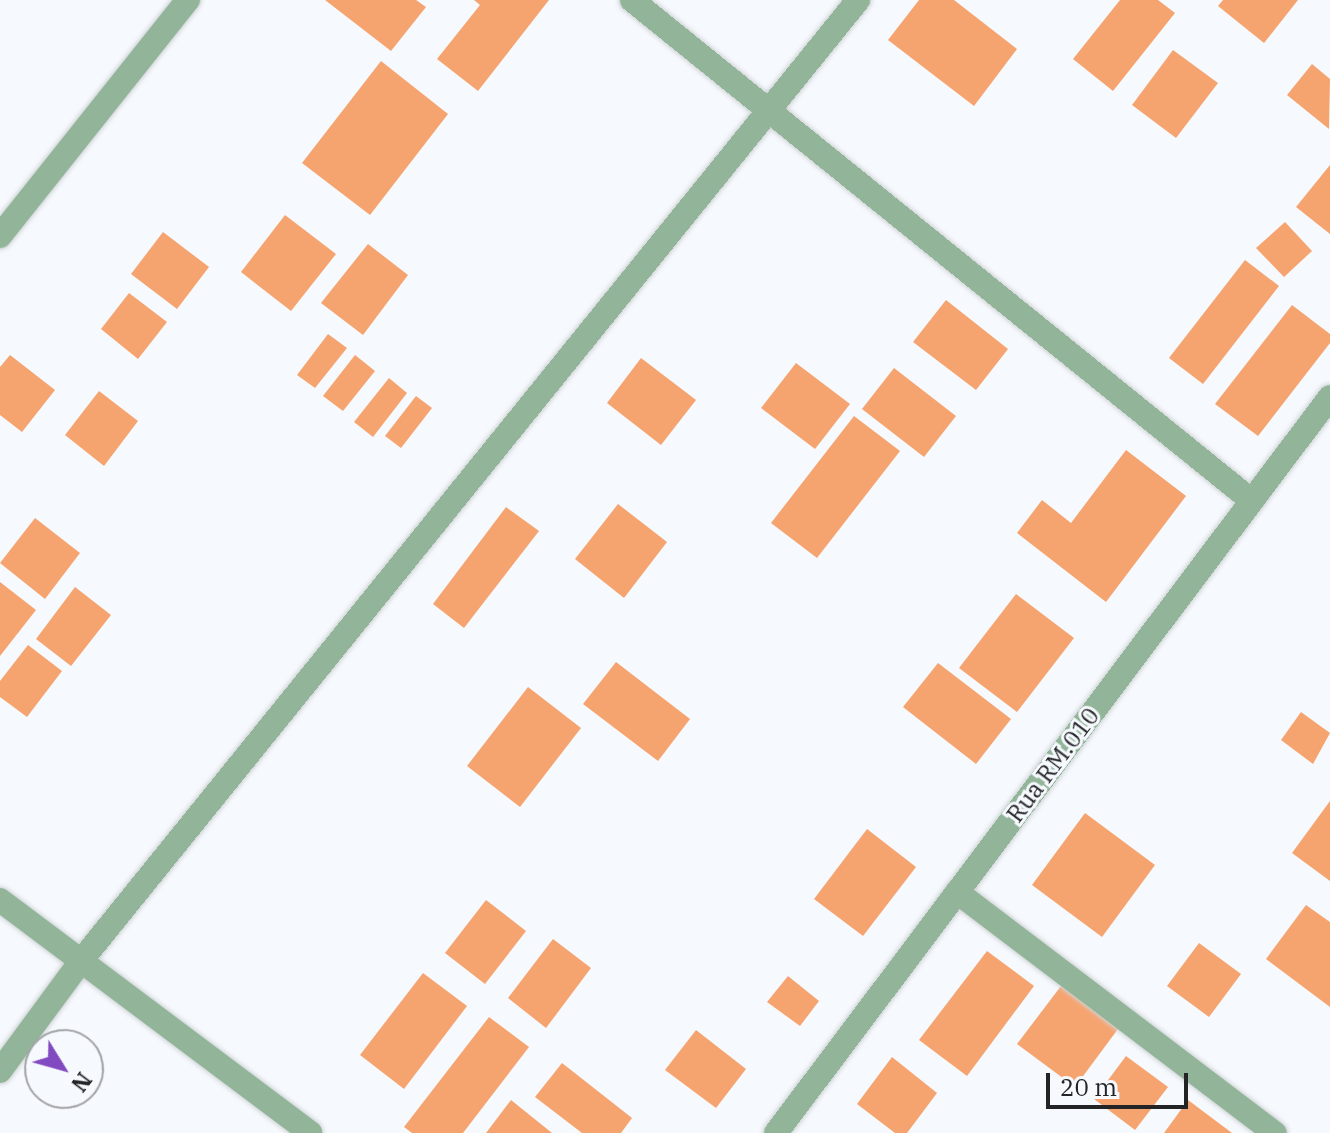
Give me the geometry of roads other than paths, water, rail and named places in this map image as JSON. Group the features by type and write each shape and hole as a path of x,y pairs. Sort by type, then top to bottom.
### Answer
{"street":[{"path":"0,236 188,0"},
{"path":"632,0 765,112 1252,501"},
{"path":"0,1071 81,961 858,0"},
{"name":"Rua RM.010","path":"776,1133 1330,397"},
{"path":"957,892 1275,1133"},
{"path":"0,900 310,1133"}]}
